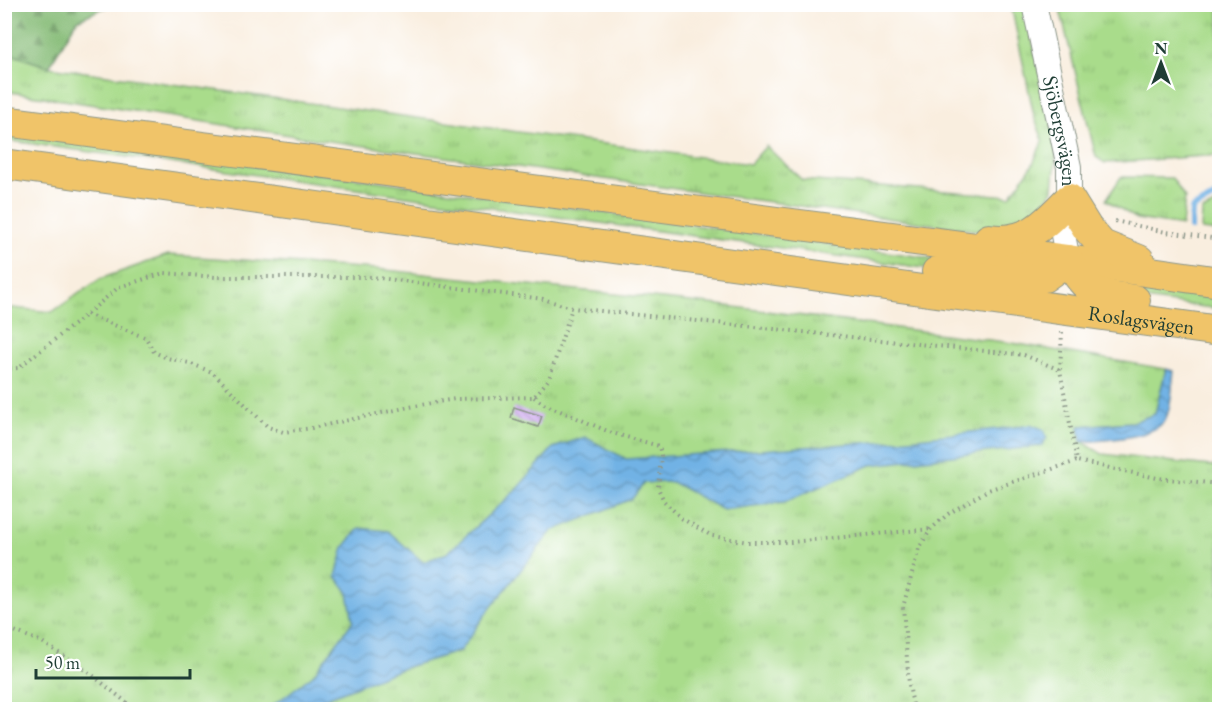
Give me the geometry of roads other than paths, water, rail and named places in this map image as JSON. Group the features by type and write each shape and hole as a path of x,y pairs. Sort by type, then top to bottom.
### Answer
{"main road":[{"path":"4,121 1068,260 1220,282"},
{"path":"4,164 535,237 619,232 1014,282 1044,278 1068,260"},
{"path":"706,213 780,210 995,240 1021,238 1048,220 1069,199 1087,228 1102,245 1138,260 1220,271"},
{"name":"Roslagsvägen","path":"535,237 1220,331"},
{"path":"1068,260 1080,279 1098,295 1220,313"}],"street":[{"name":"Sjöbergsvägen","path":"1034,4 1069,167 1069,199 1064,235 1068,260"}],"water":[{"path":"1166,369 1174,371 1170,407 1161,425 1128,437 1081,442 1079,426 1133,422 1155,414"},
{"path":"1032,425 1043,429 1047,438 1041,446 871,465 784,502 723,510 672,482 644,483 632,499 552,531 485,615 460,651 404,668 324,699 306,709 268,709 313,675 353,621 348,593 336,576 344,547 359,528 388,531 423,562 447,553 516,490 553,448 585,437 626,459 890,441"}],"waterway":[{"path":"1191,228 1192,209 1220,194"}]}
